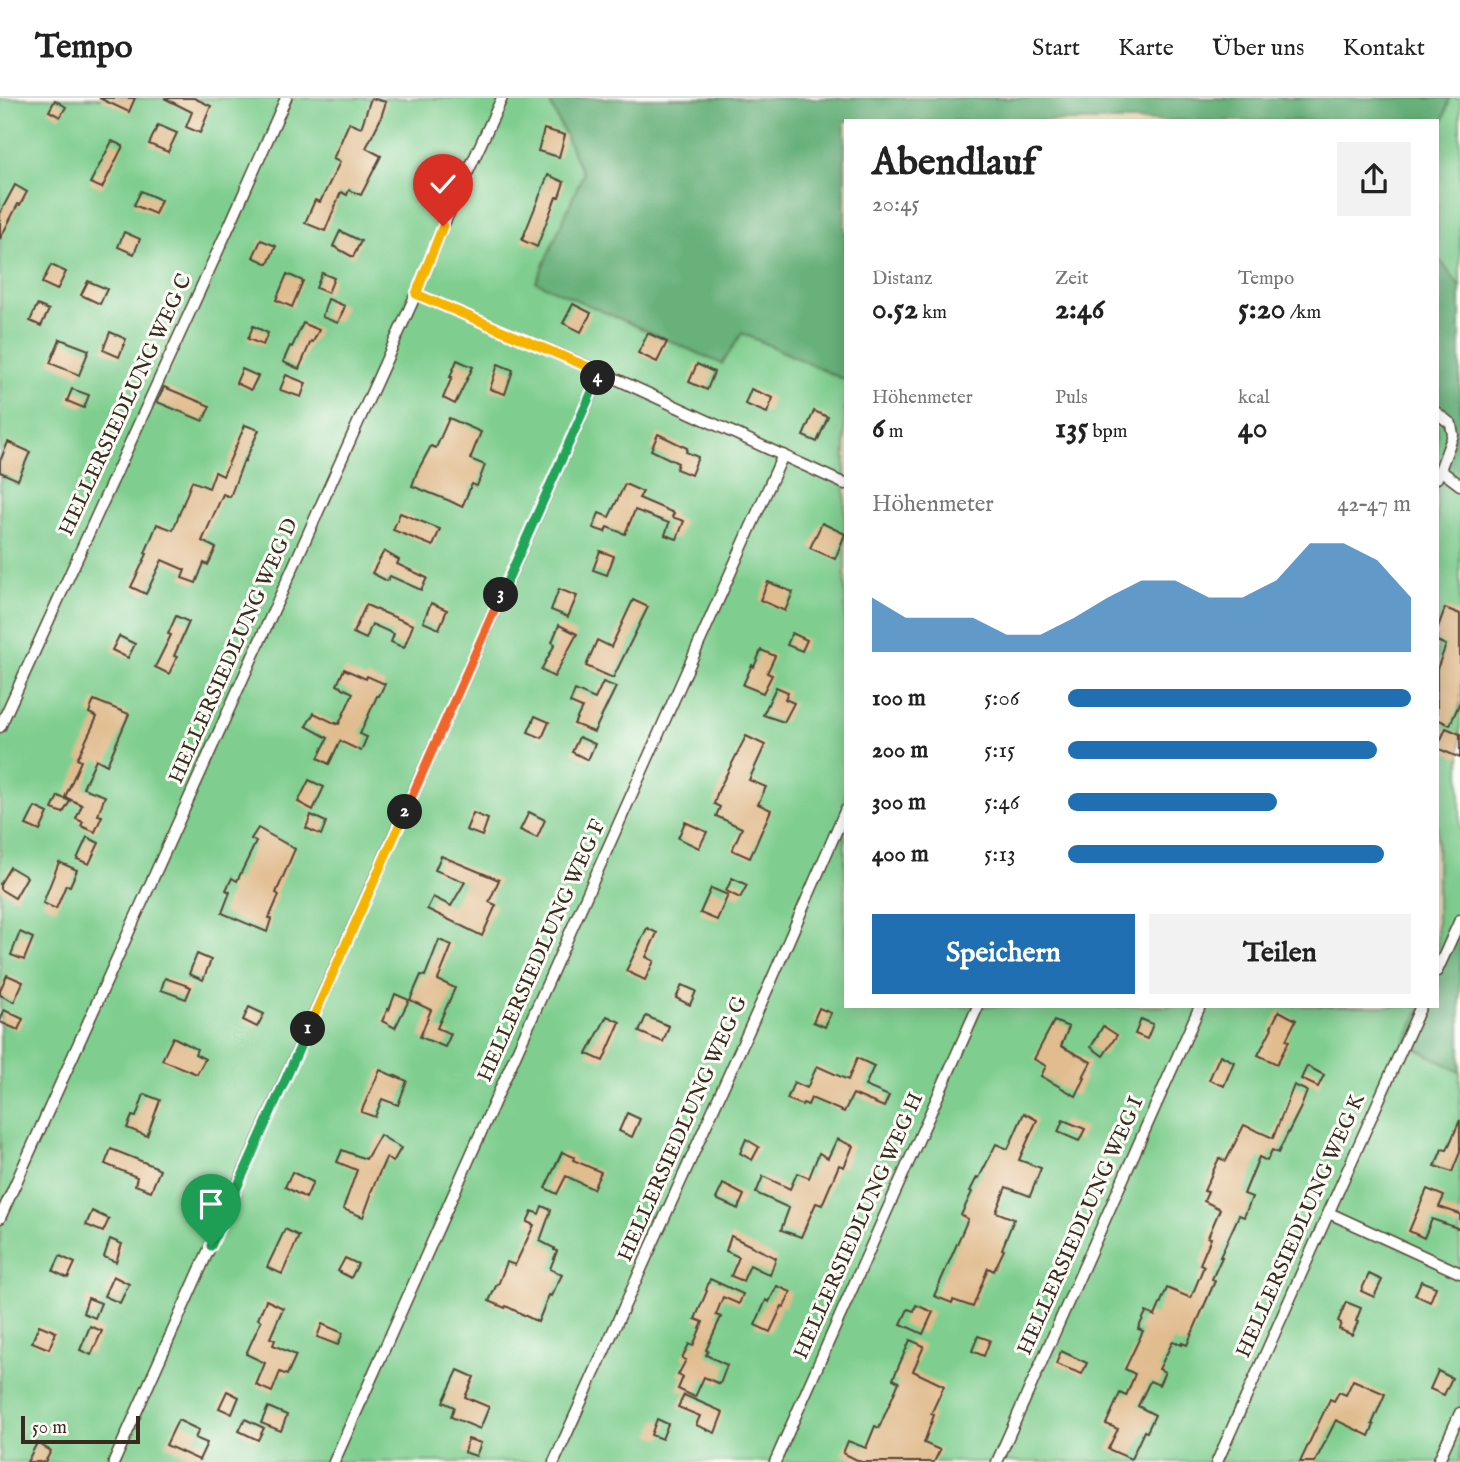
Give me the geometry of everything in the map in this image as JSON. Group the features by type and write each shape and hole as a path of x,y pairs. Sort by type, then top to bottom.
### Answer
{"lane":[{"name":"HELLERSIEDLUNG WEG C","path":"0,727 286,98"},
{"name":"HELLERSIEDLUNG WEG D","path":"0,1219 502,98"},
{"path":"416,294 600,372 844,484"},
{"path":"114,1462 600,372"},
{"path":"1439,415 1451,424 1453,435 1439,474 1460,485"},
{"name":"HELLERSIEDLUNG WEG F","path":"334,1462 783,455"},
{"name":"HELLERSIEDLUNG WEG G","path":"554,1462 844,813"},
{"path":"1439,967 1460,920"},
{"name":"HELLERSIEDLUNG WEG H","path":"775,1462 977,1008"},
{"name":"HELLERSIEDLUNG WEG I","path":"997,1462 1199,1008"},
{"name":"HELLERSIEDLUNG WEG K","path":"1217,1462 1420,1008"},
{"path":"1329,1213 1460,1273"},
{"path":"1438,1462 1460,1413"}],"green space":[{"path":"0,98 548,98 583,174 722,364 742,333 844,380 844,1008 1420,1008 1405,1042 1460,1072 1460,1462 0,1462"},
{"path":"548,98 1450,98 1439,135 1439,119 844,119 844,380 742,333 722,364 536,282 583,174"},
{"path":"1450,98 1460,98 1460,287 1439,259 1439,135"},
{"path":"1439,259 1460,287 1460,485 1440,470 1453,435 1439,416"},
{"path":"1439,415 1451,424 1460,485 1460,920 1439,967"},
{"path":"1460,920 1460,1072 1405,1042 1420,1008 1439,1008 1439,967"}],"building":[{"path":"99,98 135,98 129,112"},
{"path":"164,98 194,98 211,106 200,133 186,127 192,112"},
{"path":"371,98 386,102 366,148 381,156 361,195 349,190 347,195 341,192 325,231 305,223 315,200 320,202 340,162 333,159 349,123 361,128"},
{"path":"55,100 66,107 60,117 49,111"},
{"path":"158,125 177,133 168,152 149,144"},
{"path":"544,129 565,135 559,157 538,151"},
{"path":"112,141 123,146 102,188 90,183"},
{"path":"548,175 564,182 537,247 522,240"},
{"path":"15,185 27,192 0,239 0,213"},
{"path":"141,191 161,200 155,214 134,205"},
{"path":"340,231 361,241 353,257 333,246"},
{"path":"124,232 140,239 134,254 118,247"},
{"path":"261,240 276,246 268,264 253,257"},
{"path":"51,265 66,272 57,290 42,283"},
{"path":"322,273 334,278 328,293 316,288"},
{"path":"287,274 303,281 292,307 276,300"},
{"path":"88,281 107,289 100,304 81,295"},
{"path":"328,299 345,306 338,323 322,317"},
{"path":"573,304 591,313 581,332 563,323"},
{"path":"37,305 49,310 41,326 30,321"},
{"path":"303,323 319,330 299,369 283,362"},
{"path":"253,326 268,333 263,345 248,339"},
{"path":"110,332 126,339 119,357 103,350"},
{"path":"648,333 667,342 657,362 638,353"},
{"path":"60,339 89,350 79,375 50,363"},
{"path":"457,360 473,367 455,404 443,398"},
{"path":"498,364 513,370 505,394 490,389"},
{"path":"697,364 714,372 707,390 689,382"},
{"path":"242,369 258,376 251,390 236,383"},
{"path":"286,375 306,383 301,397 280,390"},
{"path":"164,387 210,406 203,421 157,402"},
{"path":"72,389 89,395 84,408 67,401"},
{"path":"751,389 773,398 767,413 745,404"},
{"path":"814,411 828,417 817,442 803,436"},
{"path":"449,418 481,432 470,459 485,465 477,486 472,484 462,507 412,486 431,446 436,448"},
{"path":"245,425 259,430 230,497 223,494 202,541 216,548 208,565 204,563 196,583 182,578 185,570 162,560 146,594 131,587 147,554 145,553 157,524 173,530 192,481 209,488 215,472 223,476"},
{"path":"658,434 687,448 686,452 698,457 691,475 676,469 678,463 651,450"},
{"path":"8,442 30,452 18,480 0,472 0,461"},
{"path":"625,484 643,492 639,498 674,513 672,517 684,521 677,539 665,535 669,523 635,510 625,534 607,527 605,532 593,528 599,513 609,517"},
{"path":"400,513 440,529 433,546 393,530"},
{"path":"822,523 844,534 835,559 810,548"},
{"path":"384,551 399,560 397,564 427,578 421,590 390,576 387,581 372,573"},
{"path":"600,551 614,556 607,575 593,570"},
{"path":"768,582 793,592 785,611 760,600"},
{"path":"559,589 577,596 568,617 551,610"},
{"path":"633,600 648,607 613,678 586,666 597,640 611,647"},
{"path":"431,603 447,610 439,629 423,622"},
{"path":"366,605 413,625 404,648 391,642 394,634 372,624 366,639 353,633"},
{"path":"1445,608 1460,614 1460,702 1450,725 1439,720 1439,664 1446,645 1439,642 1439,624"},
{"path":"176,616 189,622 169,674 155,667 171,635 168,634"},
{"path":"559,625 577,634 554,677 541,670 555,644 552,642"},
{"path":"792,633 807,640 802,651 787,645"},
{"path":"119,636 135,644 128,658 112,650"},
{"path":"761,650 775,656 767,673 772,675 763,693 743,685"},
{"path":"344,669 385,684 360,734 367,737 361,751 340,741 329,764 318,758 328,738 306,726 314,713 339,724 353,693 337,685"},
{"path":"603,682 616,687 594,732 574,724 582,708 570,703 575,690 595,699"},
{"path":"776,687 788,692 785,699 794,703 784,722 763,715"},
{"path":"94,700 129,714 107,765 96,759 83,788 105,796 98,815 102,816 95,832 81,826 83,822 76,819 82,805 65,797 81,761 77,759 97,717 89,713"},
{"path":"535,716 549,722 542,738 528,732"},
{"path":"1446,728 1460,734 1460,758 1439,749"},
{"path":"746,736 765,745 749,780 766,787 758,804 771,810 750,858 732,850 742,828 716,816 720,807 714,804"},
{"path":"579,737 595,744 588,760 572,752"},
{"path":"309,780 324,787 313,810 298,802"},
{"path":"58,796 70,801 63,813 52,809"},
{"path":"35,807 48,813 40,831 26,825"},
{"path":"529,812 545,820 537,838 520,830"},
{"path":"473,813 488,819 482,836 466,830"},
{"path":"311,815 326,822 321,835 306,828"},
{"path":"685,822 707,832 699,848 678,838"},
{"path":"258,828 295,849 276,893 279,895 269,918 271,919 267,932 222,913 230,892 226,890 232,878 237,881 256,842 251,839"},
{"path":"87,837 99,843 89,864 77,859"},
{"path":"441,856 499,880 489,902 496,905 482,936 427,909 433,897 451,906 465,882 435,870"},
{"path":"59,862 77,870 70,886 66,885 56,909 43,903"},
{"path":"10,867 27,877 15,898 0,889"},
{"path":"732,878 747,885 740,898 726,891"},
{"path":"711,888 728,895 717,920 700,913"},
{"path":"647,928 657,933 646,957 654,961 645,980 626,971"},
{"path":"20,932 33,938 24,960 11,955"},
{"path":"439,940 452,945 438,980 455,988 437,1028 451,1034 445,1047 420,1037 431,1010 410,1000 421,975 425,976"},
{"path":"197,954 211,960 203,980 189,974"},
{"path":"7,975 23,982 14,1002 0,995"},
{"path":"165,978 191,987 186,999 161,990"},
{"path":"682,985 696,991 690,1005 676,998"},
{"path":"395,994 409,1000 395,1028 382,1021"},
{"path":"249,1007 264,1014 257,1027 243,1020"},
{"path":"819,1008 831,1013 825,1027 813,1022"},
{"path":"4,1010 23,1019 18,1030 0,1022"},
{"path":"1279,1011 1296,1020 1277,1064 1258,1055"},
{"path":"607,1016 620,1022 603,1061 587,1054"},
{"path":"646,1016 669,1026 663,1042 639,1032"},
{"path":"1141,1019 1153,1024 1147,1039 1135,1034"},
{"path":"1054,1021 1069,1027 1061,1046 1091,1062 1076,1096 1041,1076 1046,1066 1034,1059"},
{"path":"1103,1026 1117,1035 1103,1056 1091,1047"},
{"path":"173,1037 197,1049 195,1054 205,1059 197,1074 162,1060"},
{"path":"1220,1055 1234,1062 1224,1086 1209,1080"},
{"path":"857,1058 874,1066 865,1086 889,1096 884,1107 853,1094 844,1112 811,1098 808,1105 787,1099 794,1082 807,1088 817,1066 848,1080"},
{"path":"1307,1066 1324,1075 1318,1087 1301,1079"},
{"path":"380,1070 407,1081 398,1105 382,1099 375,1117 361,1112"},
{"path":"1294,1085 1307,1091 1301,1107 1278,1153 1272,1150 1267,1161 1259,1157 1244,1194 1252,1197 1244,1217 1239,1215 1220,1257 1212,1279 1215,1281 1187,1345 1173,1341 1159,1369 1165,1372 1159,1385 1150,1381 1138,1406 1155,1415 1147,1432 1144,1431 1131,1459 1108,1449 1118,1429 1106,1424 1120,1393 1126,1396 1135,1374 1125,1369 1143,1331 1138,1329 1146,1312 1155,1316 1167,1288 1191,1298 1204,1266 1200,1264 1220,1209 1204,1201 1208,1192 1204,1191 1219,1158 1226,1161 1244,1125 1273,1138"},
{"path":"144,1094 160,1100 147,1136 127,1128 132,1116 136,1117"},
{"path":"627,1113 640,1119 632,1137 619,1131"},
{"path":"1024,1113 1037,1120 1019,1160 1041,1168 1030,1196 1006,1187 996,1212 1014,1219 994,1271 988,1268 973,1307 934,1296 968,1219 961,1215 972,1192 970,1191 996,1144 1008,1149"},
{"path":"1063,1120 1085,1129 1079,1141 1058,1132"},
{"path":"1460,1120 1460,1152 1452,1172 1435,1166 1442,1149 1447,1150"},
{"path":"380,1135 401,1148 393,1162 386,1158 363,1217 343,1209 357,1170 337,1162 342,1150 366,1159"},
{"path":"746,1139 759,1147 752,1160 740,1153"},
{"path":"837,1139 853,1146 844,1167 839,1165 822,1205 816,1203 801,1237 781,1230 789,1208 756,1193 763,1176 790,1189 797,1173 809,1178 819,1153 828,1158"},
{"path":"111,1149 160,1170 151,1191 135,1185 137,1177 105,1164"},
{"path":"562,1152 601,1172 593,1189 566,1176 557,1194 545,1188"},
{"path":"292,1172 313,1182 306,1198 285,1187"},
{"path":"723,1184 744,1195 738,1209 716,1199"},
{"path":"1427,1189 1444,1196 1439,1207 1460,1214 1460,1229 1432,1219 1424,1238 1409,1231"},
{"path":"542,1206 551,1210 540,1241 557,1251 550,1269 562,1275 551,1296 549,1295 538,1322 506,1306 505,1308 489,1301 507,1262 515,1265 534,1225 527,1222 532,1211 539,1214"},
{"path":"92,1211 109,1219 103,1232 86,1225"},
{"path":"285,1229 299,1236 282,1274 267,1267"},
{"path":"731,1236 776,1258 770,1275 750,1265 743,1281 731,1276 739,1257 726,1251"},
{"path":"110,1239 122,1244 116,1262 104,1257"},
{"path":"60,1256 75,1263 68,1278 53,1271"},
{"path":"345,1258 358,1264 351,1278 338,1271"},
{"path":"1369,1274 1382,1280 1374,1297 1361,1291"},
{"path":"113,1276 129,1284 120,1303 104,1296"},
{"path":"710,1279 743,1294 739,1304 723,1297 716,1315 721,1317 706,1350 706,1355 727,1365 720,1384 704,1377 695,1397 678,1389 683,1377 678,1375 686,1360 682,1358 689,1344 693,1346 703,1322 695,1319"},
{"path":"1421,1281 1436,1287 1430,1302 1415,1295"},
{"path":"777,1286 791,1292 770,1332 755,1325 766,1300 769,1302"},
{"path":"88,1298 101,1303 95,1318 83,1313"},
{"path":"266,1300 283,1308 270,1338 275,1340 273,1345 296,1355 287,1375 280,1372 272,1392 256,1385 265,1363 246,1354 261,1321 258,1319"},
{"path":"1346,1302 1361,1308 1352,1335 1339,1329 1341,1323 1338,1321"},
{"path":"916,1305 933,1312 923,1334 901,1324 908,1309 914,1311"},
{"path":"322,1324 343,1333 338,1345 317,1337"},
{"path":"39,1325 56,1332 49,1349 32,1342"},
{"path":"90,1326 102,1331 91,1355 80,1350"},
{"path":"978,1336 990,1340 984,1356 972,1351"},
{"path":"910,1340 924,1346 913,1371 944,1386 931,1414 934,1415 924,1443 940,1450 934,1462 861,1462 843,1453 848,1441 866,1448 875,1426 879,1428 899,1382 893,1379"},
{"path":"1061,1351 1087,1363 1082,1374 1056,1364"},
{"path":"458,1370 474,1377 465,1397 489,1407 480,1429 451,1417 454,1407 443,1402"},
{"path":"1438,1371 1452,1378 1444,1395 1430,1389"},
{"path":"1353,1380 1385,1394 1369,1436 1336,1420 1315,1462 1300,1462 1330,1399 1334,1401 1339,1392 1346,1395"},
{"path":"227,1391 239,1397 232,1414 219,1408"},
{"path":"684,1395 723,1412 715,1433 696,1425 700,1416 678,1407"},
{"path":"268,1407 287,1415 281,1431 261,1423"},
{"path":"245,1419 264,1428 258,1440 239,1431"},
{"path":"657,1419 668,1424 662,1439 651,1435"},
{"path":"178,1420 199,1430 195,1438 207,1443 199,1460 166,1445"},
{"path":"468,1439 481,1443 476,1456 464,1452"},
{"path":"37,1443 51,1451 45,1462 27,1462"}],"route":[{"path":"211,1246 600,372 416,294 443,226"}]}
